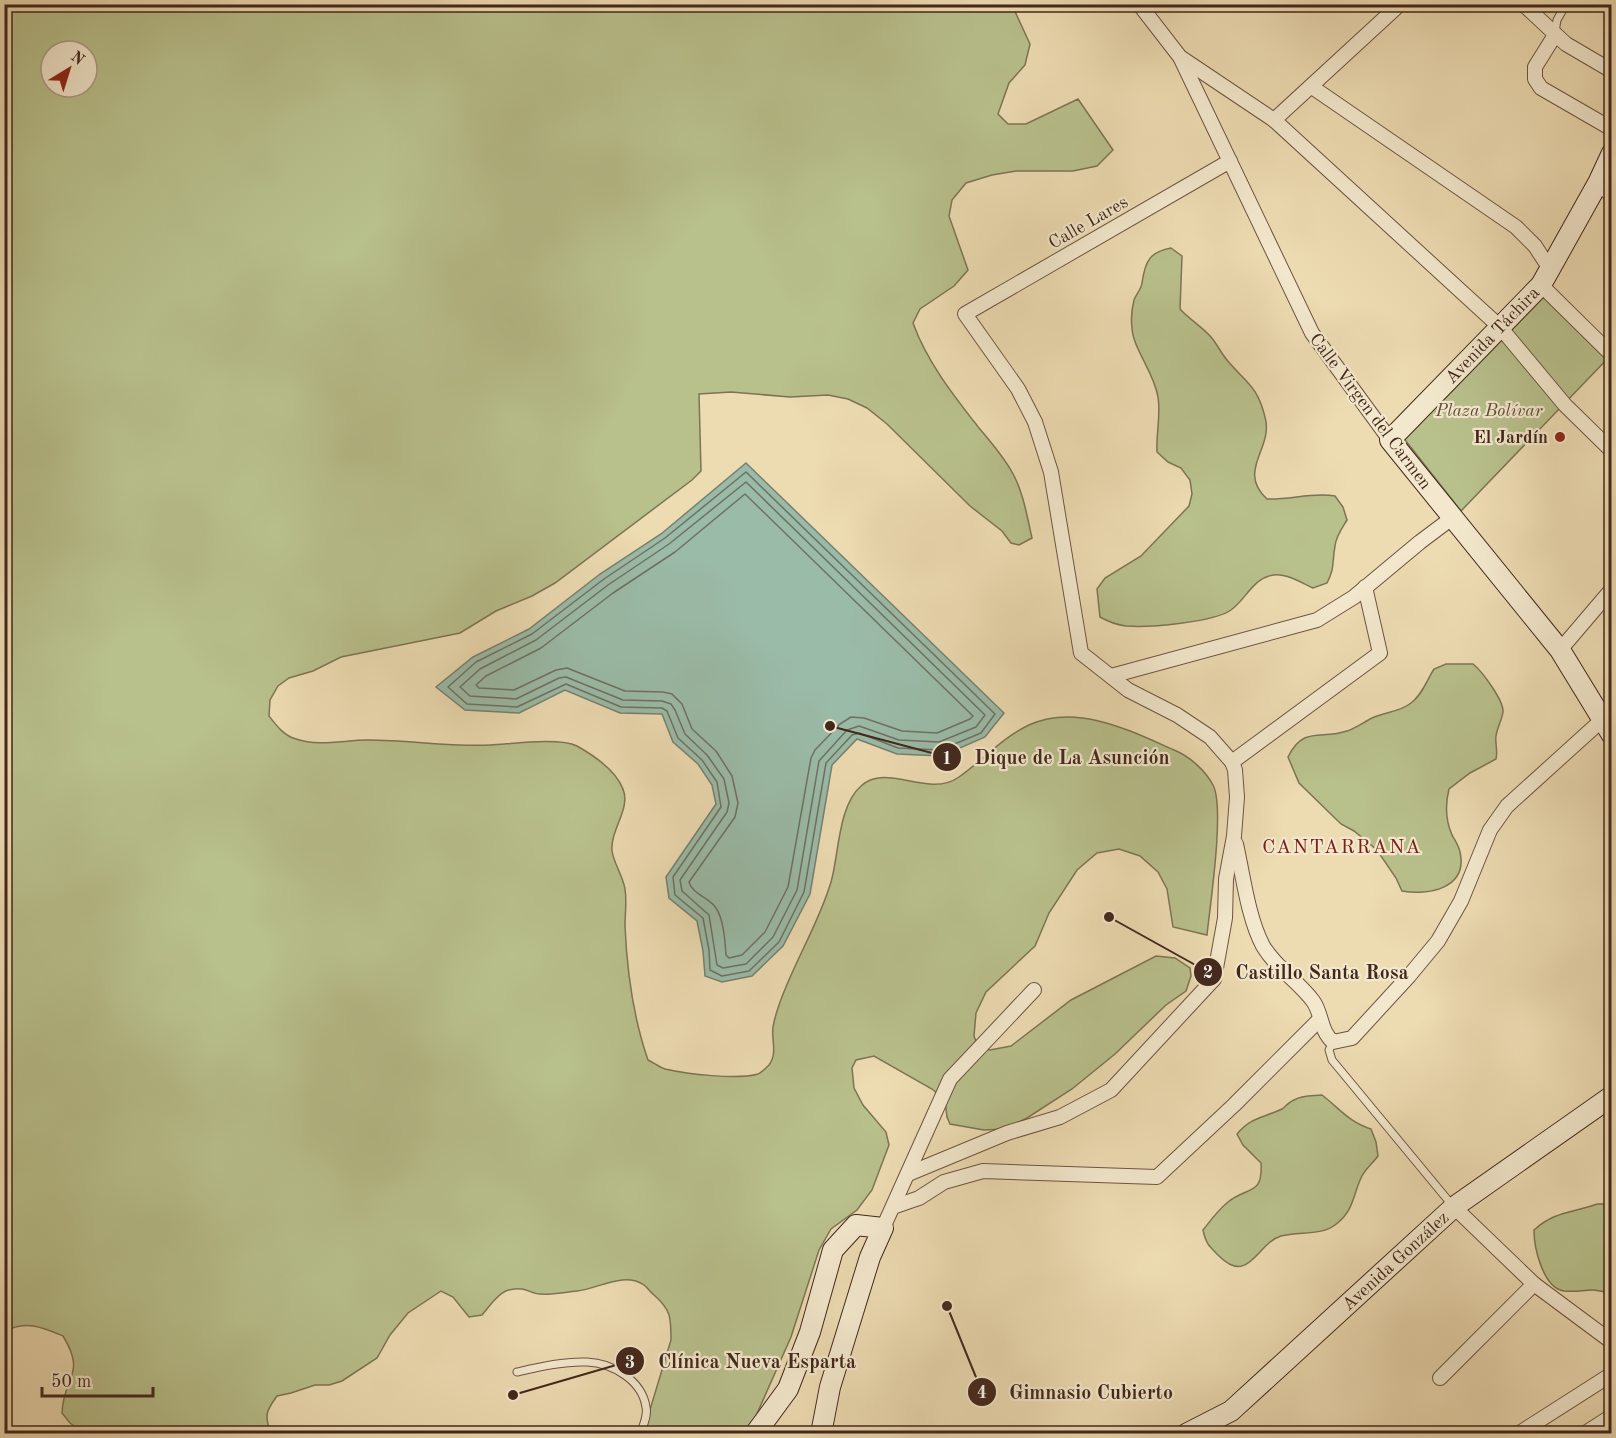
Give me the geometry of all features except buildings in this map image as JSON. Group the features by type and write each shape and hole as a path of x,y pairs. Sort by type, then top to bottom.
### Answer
{"street":[{"path":"1139,4 1180,57 1274,120 1500,327 1564,405 1611,451"},
{"path":"1274,120 1400,4"},
{"path":"1523,4 1566,44 1611,71"},
{"path":"1555,35 1535,67 1535,79 1541,88 1611,129"},
{"name":"Calle Virgen del Carmen","path":"1180,57 1312,333 1390,440 1560,650 1607,727"},
{"path":"1312,87 1516,227 1535,246 1546,277 1611,355"},
{"name":"Avenida Táchira","path":"1390,440 1546,277 1599,181 1611,153"},
{"name":"Calle Lares","path":"1111,676 1081,653 1051,472 1035,422 1018,389 965,314 1230,161"},
{"path":"1599,181 1611,197"},
{"path":"1111,676 1317,620 1354,597 1452,518"},
{"path":"1232,762 1380,653 1365,587"},
{"path":"1560,650 1611,589"},
{"path":"908,1174 1007,1133 1060,1117 1111,1090 1214,979 1225,918 1226,879 1234,836 1237,797 1236,770 1232,762 1210,737 1177,715 1128,690 1111,676"},
{"path":"1234,836 1252,917 1263,946 1279,968 1314,1002 1327,1037 1333,1042 1352,1038 1438,941 1461,901 1490,830 1508,806 1607,727"},
{"path":"821,1434 837,1366 870,1257 950,1079 1034,990"},
{"path":"893,1207 919,1198 944,1182 982,1171 1157,1177 1234,1105 1320,1019"},
{"name":"Avenida González","path":"1186,1434 1231,1411 1454,1208 1611,1096"},
{"path":"1454,1208 1534,1284 1611,1342"},
{"path":"755,1434 788,1389 810,1332 833,1250 856,1225 883,1228"},
{"path":"1440,1378 1534,1284"},
{"path":"1518,1434 1611,1374"},
{"path":"1584,1434 1611,1416"}],"lane":[{"path":"1555,35 1557,20 1566,4"},
{"path":"1333,1042 1329,1050 1332,1060 1454,1208"},
{"path":"517,1372 586,1362 615,1369 630,1378 640,1391 647,1408 640,1434"}],"green space":[{"path":"5,5 1012,5 1030,44 1025,65 1009,83 998,114 1008,124 1026,124 1078,99 1113,150 1097,166 1073,171 1016,171 966,183 952,200 949,216 968,270 954,286 920,309 913,323 942,378 1001,455 1016,479 1032,538 1019,545 1011,543 1002,531 970,506 887,424 867,408 848,399 828,395 790,397 731,392 699,394 701,471 555,583 532,596 496,611 460,633 341,657 313,671 289,678 278,686 270,700 269,716 288,735 314,743 368,740 476,745 559,742 577,746 597,759 620,782 625,797 623,812 612,843 612,851 625,889 629,977 638,1027 648,1060 665,1069 725,1076 758,1074 772,1060 773,1027 777,1010 826,898 834,871 844,818 853,795 861,786 871,780 883,778 921,783 947,783 959,777 1010,736 1029,725 1047,719 1066,717 1103,722 1180,753 1201,769 1213,785 1218,814 1207,935 1173,927 1167,889 1158,872 1140,856 1119,849 1097,853 1077,870 1049,913 1035,946 986,992 976,1013 974,1036 978,1047 990,1050 1011,1046 1071,1000 1156,956 1175,958 1190,968 1191,976 1186,991 1166,1005 1115,1054 1072,1089 1027,1118 1004,1129 984,1130 950,1124 945,1100 932,1089 874,1056 856,1060 852,1068 854,1088 863,1105 886,1132 889,1145 872,1190 857,1210 831,1229 819,1250 791,1337 752,1425 746,1433 643,1433 671,1340 671,1325 669,1314 660,1300 644,1285 636,1281 620,1280 585,1290 554,1294 538,1294 522,1289 509,1290 499,1296 482,1315 469,1317 453,1297 441,1291 408,1313 390,1335 377,1358 342,1381 329,1385 315,1385 277,1396 267,1414 271,1433 84,1433 70,1423 62,1413 63,1401 73,1368 70,1349 63,1336 34,1326 12,1328 5,1332"},
{"path":"1171,248 1182,256 1180,309 1211,337 1227,360 1250,385 1262,406 1266,429 1255,469 1258,488 1267,499 1335,496 1343,507 1347,520 1337,539 1330,578 1327,583 1313,588 1280,575 1269,576 1253,586 1236,606 1223,614 1181,623 1126,626 1100,617 1097,589 1105,578 1141,556 1189,506 1192,494 1190,480 1181,468 1168,462 1157,452 1158,397 1133,336 1132,325 1134,300 1149,259 1158,252"},
{"name":"Plaza Bolívar","path":"1541,285 1611,355 1461,511 1398,431"},
{"path":"1446,664 1473,664 1487,679 1496,694 1503,712 1496,736 1496,759 1470,773 1449,789 1446,806 1447,818 1460,852 1461,864 1458,874 1444,887 1424,892 1402,891 1377,850 1354,831 1341,824 1299,783 1288,757 1294,747 1307,737 1347,731 1372,718 1407,706 1418,696 1434,669"},
{"path":"1322,1095 1351,1119 1371,1129 1378,1156 1362,1175 1346,1214 1335,1225 1323,1231 1281,1236 1265,1246 1245,1265 1238,1267 1229,1264 1210,1247 1203,1230 1224,1205 1253,1189 1260,1181 1261,1163 1243,1145 1237,1134 1252,1121 1282,1109 1297,1098"},
{"path":"1597,1204 1611,1204 1611,1294 1598,1290 1564,1291 1550,1283 1545,1275 1538,1256 1534,1230 1549,1219"}],"water":[{"path":"746,463 1004,713 985,737 942,756 897,754 857,739 832,765 810,894 783,946 752,976 722,982 705,976 697,921 669,898 666,877 716,804 712,785 698,764 673,742 662,714 620,713 565,690 519,713 465,710 436,687 473,657 529,629 600,574 661,534"}],"place":[{"name":"El Jardín","path":"1560,437"},
{"name":"Dique de La Asunción","path":"830,726"},
{"name":"Castillo Santa Rosa","path":"1109,917"},
{"name":"Gimnasio Cubierto","path":"947,1306"},
{"name":"Clínica Nueva Esparta","path":"513,1395"}],"district":[{"name":"CANTARRANA","path":"1342,846"}]}
